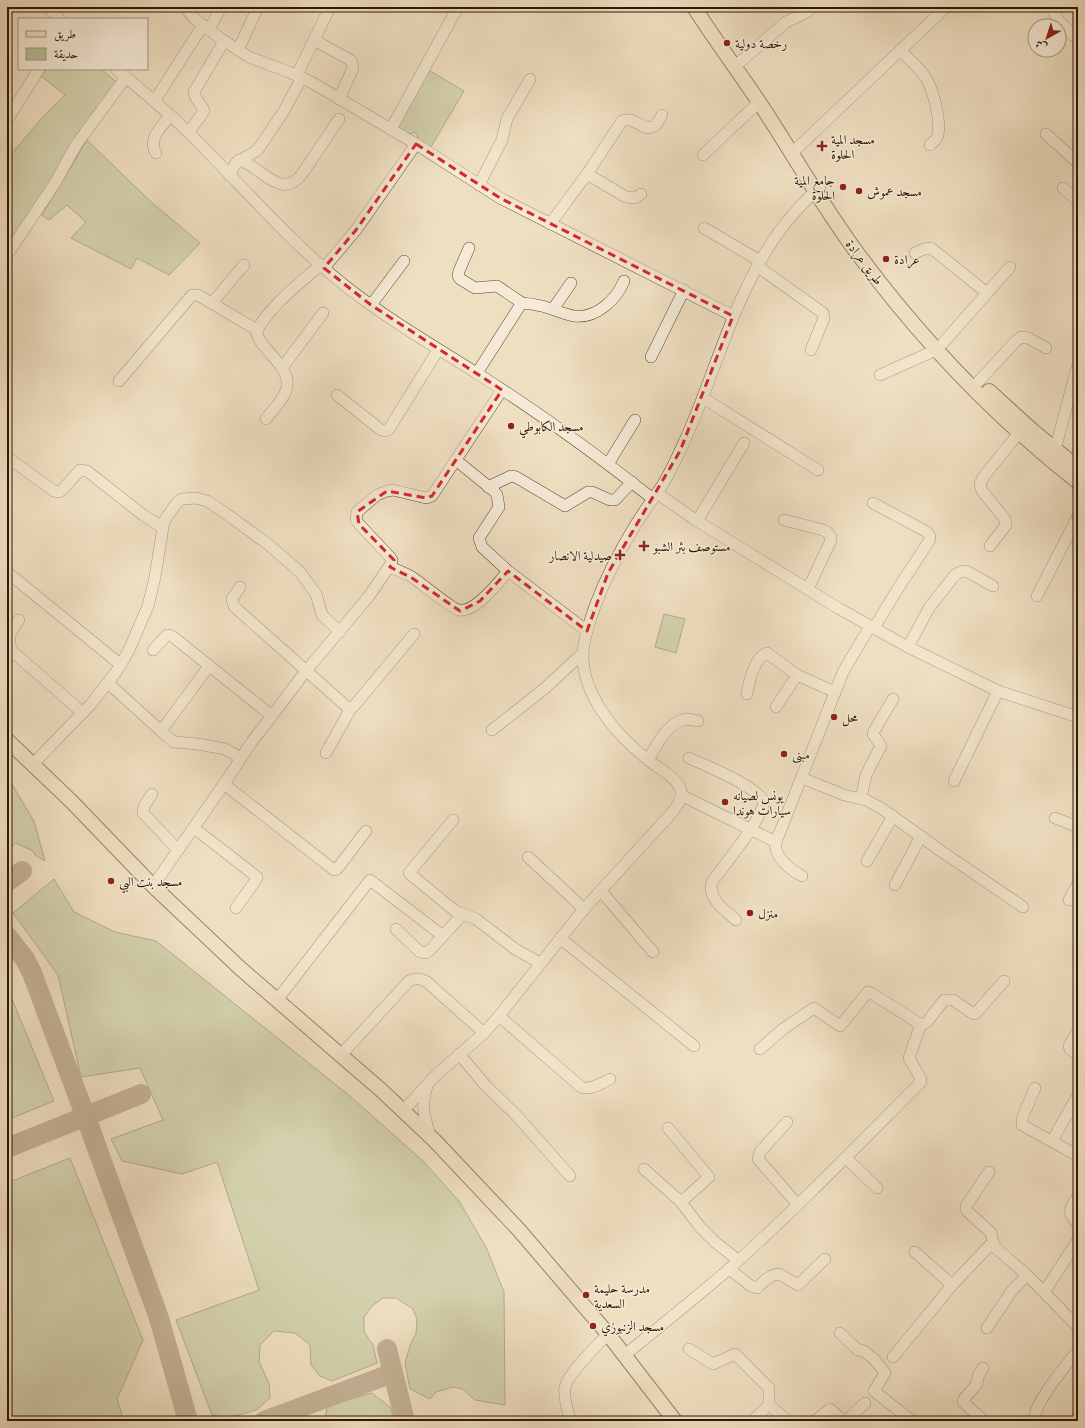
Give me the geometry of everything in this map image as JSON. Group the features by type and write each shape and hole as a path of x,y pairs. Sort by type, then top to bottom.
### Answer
{"main road":[{"name":"طريق عرادة","path":"694,7 758,102 794,151"},
{"name":"طريق عرادة","path":"705,7 858,253 904,312 1001,402 1055,450 1078,468"},
{"name":"طريق عرادة","path":"940,347 984,399 1020,433 1078,482"},
{"path":"7,740 71,802 153,886 241,969 430,1136 519,1230 608,1334 675,1421"}],"street":[{"path":"190,7 188,11 189,14 224,41 249,57 299,76 416,144 500,198 733,316"},
{"path":"154,100 221,7"},
{"path":"238,50 258,7"},
{"path":"230,175 236,163 259,148 284,111 314,40 330,7"},
{"path":"391,129 458,7"},
{"path":"740,62 786,22 807,12 813,7"},
{"path":"794,151 946,7"},
{"path":"1051,7 1059,21 1078,40"},
{"path":"314,40 350,60 352,63 353,68 339,99"},
{"path":"189,132 204,111 194,95 194,92 224,41"},
{"path":"900,50 923,74 933,94 937,115 938,136 930,145"},
{"path":"7,120 38,70"},
{"path":"117,70 154,100 189,132 300,247 322,267 371,305 438,350 478,373 632,482 808,589 908,647 998,691 1078,717"},
{"path":"7,255 51,189 76,146 126,77"},
{"path":"479,185 502,140 507,119 530,79"},
{"path":"703,155 758,102"},
{"path":"550,224 587,174 622,121 627,119 632,120 650,128 654,126 662,115"},
{"path":"156,153 153,148 154,139 156,134 170,116"},
{"path":"240,160 273,181 288,184 295,182 339,119"},
{"path":"1046,134 1078,163"},
{"path":"266,419 285,392 287,381 282,368 258,338 257,330 276,305 322,267 367,216 416,144"},
{"path":"587,174 626,197 635,198 641,194"},
{"path":"1063,188 1078,202"},
{"path":"403,1111 428,1084 499,1016 584,909 668,817 680,801 680,788 674,781 622,738 599,706 584,674 583,653 587,631 608,573 636,523 655,496 680,451 703,398 733,316 759,263 778,234 818,189"},
{"path":"704,228 759,263 823,313 824,318 811,350"},
{"path":"469,248 459,271 458,276 460,279 475,288 497,286 522,303 553,309 573,316 588,315 605,306 624,282"},
{"path":"916,253 924,249 931,248 987,293"},
{"path":"371,305 404,261"},
{"path":"212,303 244,265"},
{"path":"880,375 940,347 1010,267"},
{"path":"553,309 571,283"},
{"path":"651,358 684,290"},
{"path":"119,381 192,295 198,295 257,330"},
{"path":"478,373 522,303"},
{"path":"282,368 323,313"},
{"path":"979,381 1021,337 1028,338 1046,348"},
{"path":"337,395 384,431 389,428 438,350"},
{"path":"1055,450 1078,364"},
{"path":"153,886 251,743 306,671 377,586 390,567 392,560 356,520 357,512 378,495 387,490 430,498 435,493 502,390"},
{"path":"703,398 818,470"},
{"path":"608,464 635,420"},
{"path":"990,546 1006,525 1005,519 982,491 980,484 984,476 1020,433"},
{"path":"697,521 744,443"},
{"path":"7,458 54,491 59,492 80,470 87,471 143,515 162,527"},
{"path":"456,461 497,495 499,507 479,538 480,543 508,571 587,631"},
{"path":"488,486 511,476 516,477 565,506 588,492 614,500 632,482"},
{"path":"32,765 91,704 121,665 148,606 155,577 164,521 176,504 182,499 196,498 207,501 269,545 300,572 316,594 322,615 340,632"},
{"path":"802,876 788,867 775,848 776,842 843,672 930,538 930,535 927,532 873,503"},
{"path":"1037,596 1078,516"},
{"path":"784,520 823,530 831,537 831,540 808,589"},
{"path":"390,567 412,578 452,607 460,611 468,609 480,601 497,585 508,571"},
{"path":"908,647 929,608 955,575 965,571 993,586"},
{"path":"7,572 121,665"},
{"path":"240,587 232,599 234,606 347,707 351,708"},
{"path":"19,620 8,640 13,652 83,712"},
{"path":"326,753 351,708 414,634"},
{"path":"153,650 163,638 168,635 187,648 272,716"},
{"path":"492,730 544,689 583,653"},
{"path":"747,694 752,674 760,659 765,654 769,654 798,675 835,692"},
{"path":"161,731 209,666"},
{"path":"776,707 798,675"},
{"path":"108,683 174,742 198,744 225,749 241,758"},
{"path":"954,781 998,691"},
{"path":"862,799 866,775 880,746 873,734 893,699"},
{"path":"648,760 661,740 674,725 682,720 688,719 698,721"},
{"path":"689,758 725,774 760,794 764,801 764,806 750,830 712,882 711,887 714,898 736,920"},
{"path":"802,778 844,796 862,799 881,808 1023,906"},
{"path":"224,784 334,870 341,865 366,831"},
{"path":"152,794 144,806 143,813 178,850"},
{"path":"681,795 776,842"},
{"path":"867,860 893,816"},
{"path":"1055,818 1078,827"},
{"path":"453,820 409,873 455,911 476,919 515,949 540,963"},
{"path":"194,828 256,877 256,880 236,908"},
{"path":"895,884 921,836"},
{"path":"528,857 584,909"},
{"path":"277,1000 370,880 443,936"},
{"path":"1069,900 1078,883"},
{"path":"600,891 653,952"},
{"path":"396,929 423,953 426,953 463,914"},
{"path":"560,938 694,1046"},
{"path":"340,1056 409,981 416,978 421,978 427,982 484,1032"},
{"path":"625,1355 729,1269 798,1205 921,1082 921,1079 909,1058 920,1026 927,1022 944,1000 953,1000 972,1013 977,1013 1004,981"},
{"path":"760,1049 783,1029 814,1008 840,1026 868,992 917,1022 920,1026"},
{"path":"499,1016 581,1087 590,1088 610,1079"},
{"path":"1078,1030 1069,1046 1070,1049 1078,1055"},
{"path":"459,1054 487,1087 516,1115 570,1176"},
{"path":"428,1084 423,1105 423,1114 430,1136"},
{"path":"1035,1088 1021,1123 1078,1156"},
{"path":"1052,1141 1078,1095"},
{"path":"787,1122 760,1152 758,1159 798,1205"},
{"path":"668,1128 709,1177 681,1202"},
{"path":"846,1158 877,1188"},
{"path":"644,1169 681,1202 700,1227 715,1242 738,1260"},
{"path":"989,1172 965,1208 966,1210 991,1233 996,1248 1027,1275 1078,1327"},
{"path":"1078,1196 1071,1207 1070,1213 1078,1225"},
{"path":"1044,1292 1078,1240"},
{"path":"893,1357 953,1284 993,1242"},
{"path":"915,1252 953,1284"},
{"path":"729,1269 751,1286 757,1288 772,1275 776,1274 779,1274 798,1285 825,1259"},
{"path":"987,1328 1011,1292 1027,1275"},
{"path":"840,1333 858,1350 864,1352 881,1367 885,1373 874,1392 912,1421"},
{"path":"570,1421 564,1396 567,1382 579,1365 608,1334"},
{"path":"689,1349 713,1364 734,1354 769,1388 769,1405 752,1421"},
{"path":"1034,1421 1034,1416 1039,1403 1078,1350"},
{"path":"983,1368 978,1376 977,1384 963,1402 984,1421"},
{"path":"846,1421 865,1403"},
{"path":"769,1405 788,1421"},
{"path":"815,1421 830,1409 843,1421"}],"highlighted area":[{"path":"416,144 500,198 733,316 680,451 608,573 587,631 508,571 480,601 460,611 412,578 390,567 394,560 359,524 357,512 387,491 426,498 432,496 502,390 371,305 324,268 356,230"}],"green space":[{"path":"427,69 464,91 431,147 418,139 417,134 413,132 410,134 395,126"},
{"path":"46,70 102,70 120,85 10,246 7,244 7,159 42,118 65,95 41,76"},
{"path":"87,140 150,201 200,243 169,275 137,258 131,269 71,238 86,222 67,205 49,220 42,215"},
{"path":"664,614 685,619 676,653 655,647"},
{"path":"7,776 34,821 45,861 35,855 33,851 16,843 7,850"},
{"path":"54,879 74,912 115,932 156,941 350,1096 424,1162 459,1201 486,1247 504,1292 505,1405 475,1400 462,1389 453,1387 436,1392 430,1399 410,1389 405,1363 411,1343 416,1334 417,1319 413,1309 396,1298 383,1298 372,1306 364,1317 364,1332 373,1345 377,1363 332,1381 320,1376 311,1365 310,1345 295,1333 274,1331 260,1345 259,1362 269,1383 270,1398 256,1410 228,1418 212,1415 176,1320 259,1290 217,1162 182,1174 122,1161 111,1139 163,1120 140,1068 81,1077 58,975 13,913"},
{"path":"7,987 54,1101 7,1120"},
{"path":"70,1158 143,1340 117,1399 124,1421 7,1421 7,1183"},
{"path":"372,1393 391,1408 394,1421 325,1421 327,1406"}],"taxiway":[{"path":"7,882 22,871"},
{"path":"7,936 25,959 32,973 85,1115 159,1318 188,1421"},
{"path":"7,1148 141,1094"},
{"path":"387,1349 405,1421"},
{"path":"264,1421 393,1373"}],"place":[{"name":"رخصة دولية","path":"727,43"},
{"name":"مسجد المية الحلوة","path":"822,146"},
{"name":"جامع المية الحلوة","path":"843,187"},
{"name":"مسجد عموش","path":"859,191"},
{"name":"عرادة","path":"886,259"},
{"name":"مسجد الكابوطي","path":"511,426"},
{"name":"مستوصف بئر الشبو","path":"644,546"},
{"name":"صيدلية الانصار","path":"620,555"},
{"name":"محل","path":"834,717"},
{"name":"مبنى","path":"784,754"},
{"name":"يونس لصيانه سيارات هوندا","path":"725,802"},
{"name":"مسجد بنت البي","path":"111,881"},
{"name":"منزل","path":"750,913"},
{"name":"مدرسة حليمة السعدية","path":"586,1295"},
{"name":"مسجد الزنبوزي","path":"593,1326"}]}
